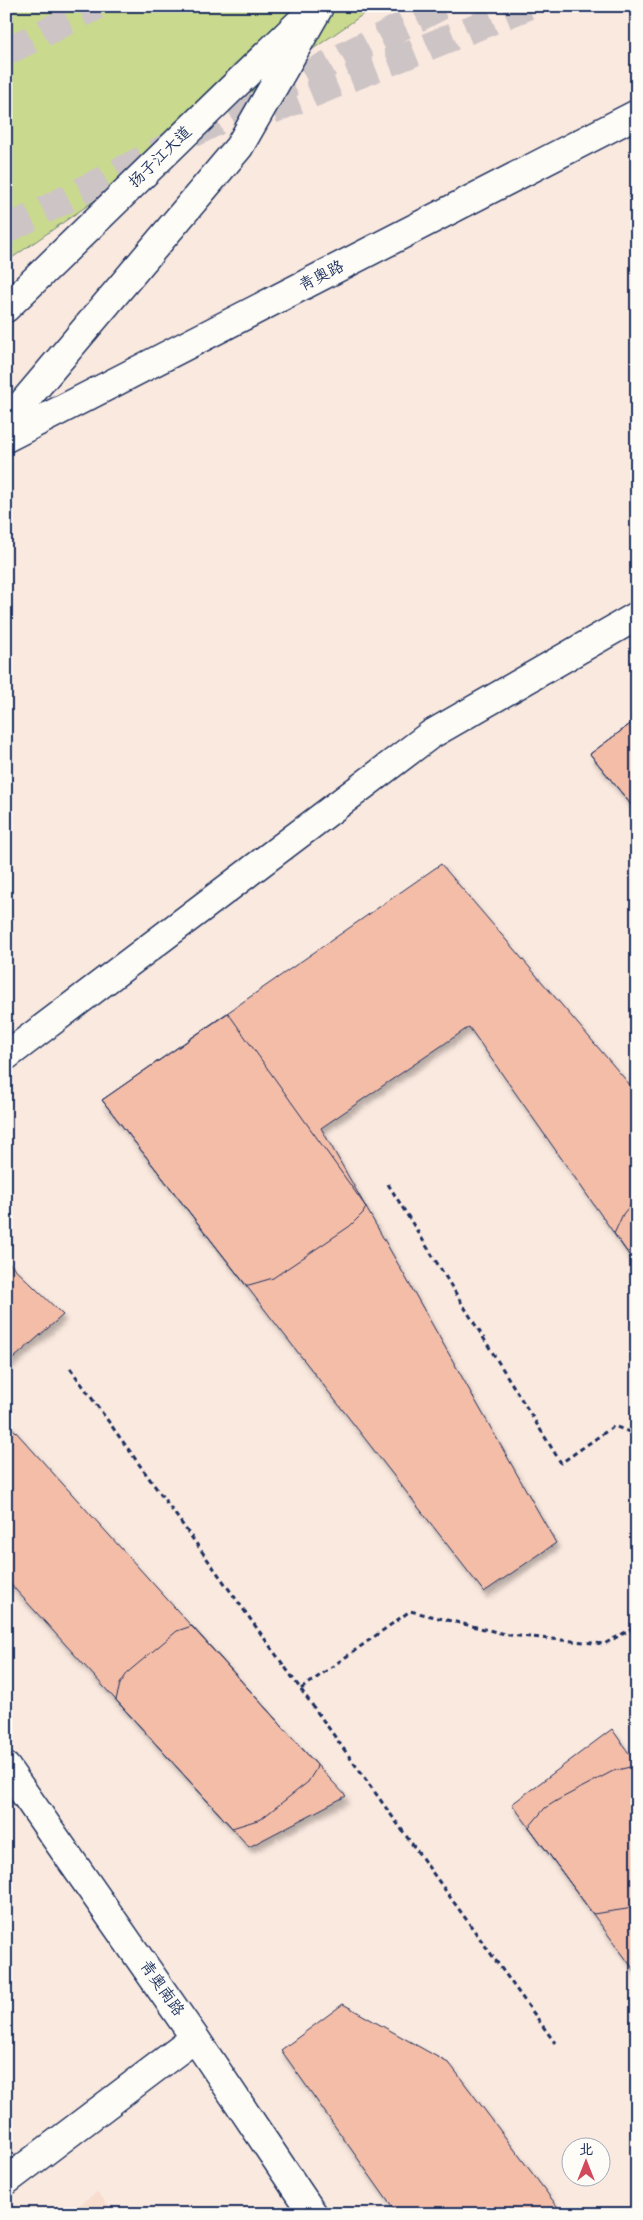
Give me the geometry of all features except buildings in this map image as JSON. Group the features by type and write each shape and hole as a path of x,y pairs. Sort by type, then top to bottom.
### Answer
{"street":[{"name":"扬子江大道","path":"6,308 298,24 320,8"},
{"path":"6,423 239,147 320,8"},
{"name":"青奥路","path":"6,438 637,114"},
{"path":"6,1056 430,735 637,616"},
{"name":"青奥南路","path":"6,1767 195,2038 312,2214"},
{"path":"6,2181 195,2038"}],"path":[{"path":"388,1184 561,1463 614,1426 637,1435"},
{"path":"70,1368 555,2043"},
{"path":"301,1690 410,1611 508,1635 604,1644 637,1626"}],"shaded area":[{"path":"97,2192 116,2214 67,2214"}],"green space":[{"path":"6,6 375,6 6,262"}],"tunnel":[{"path":"6,52 97,6"},
{"path":"6,230 441,6"},
{"path":"272,110 528,6"}]}
